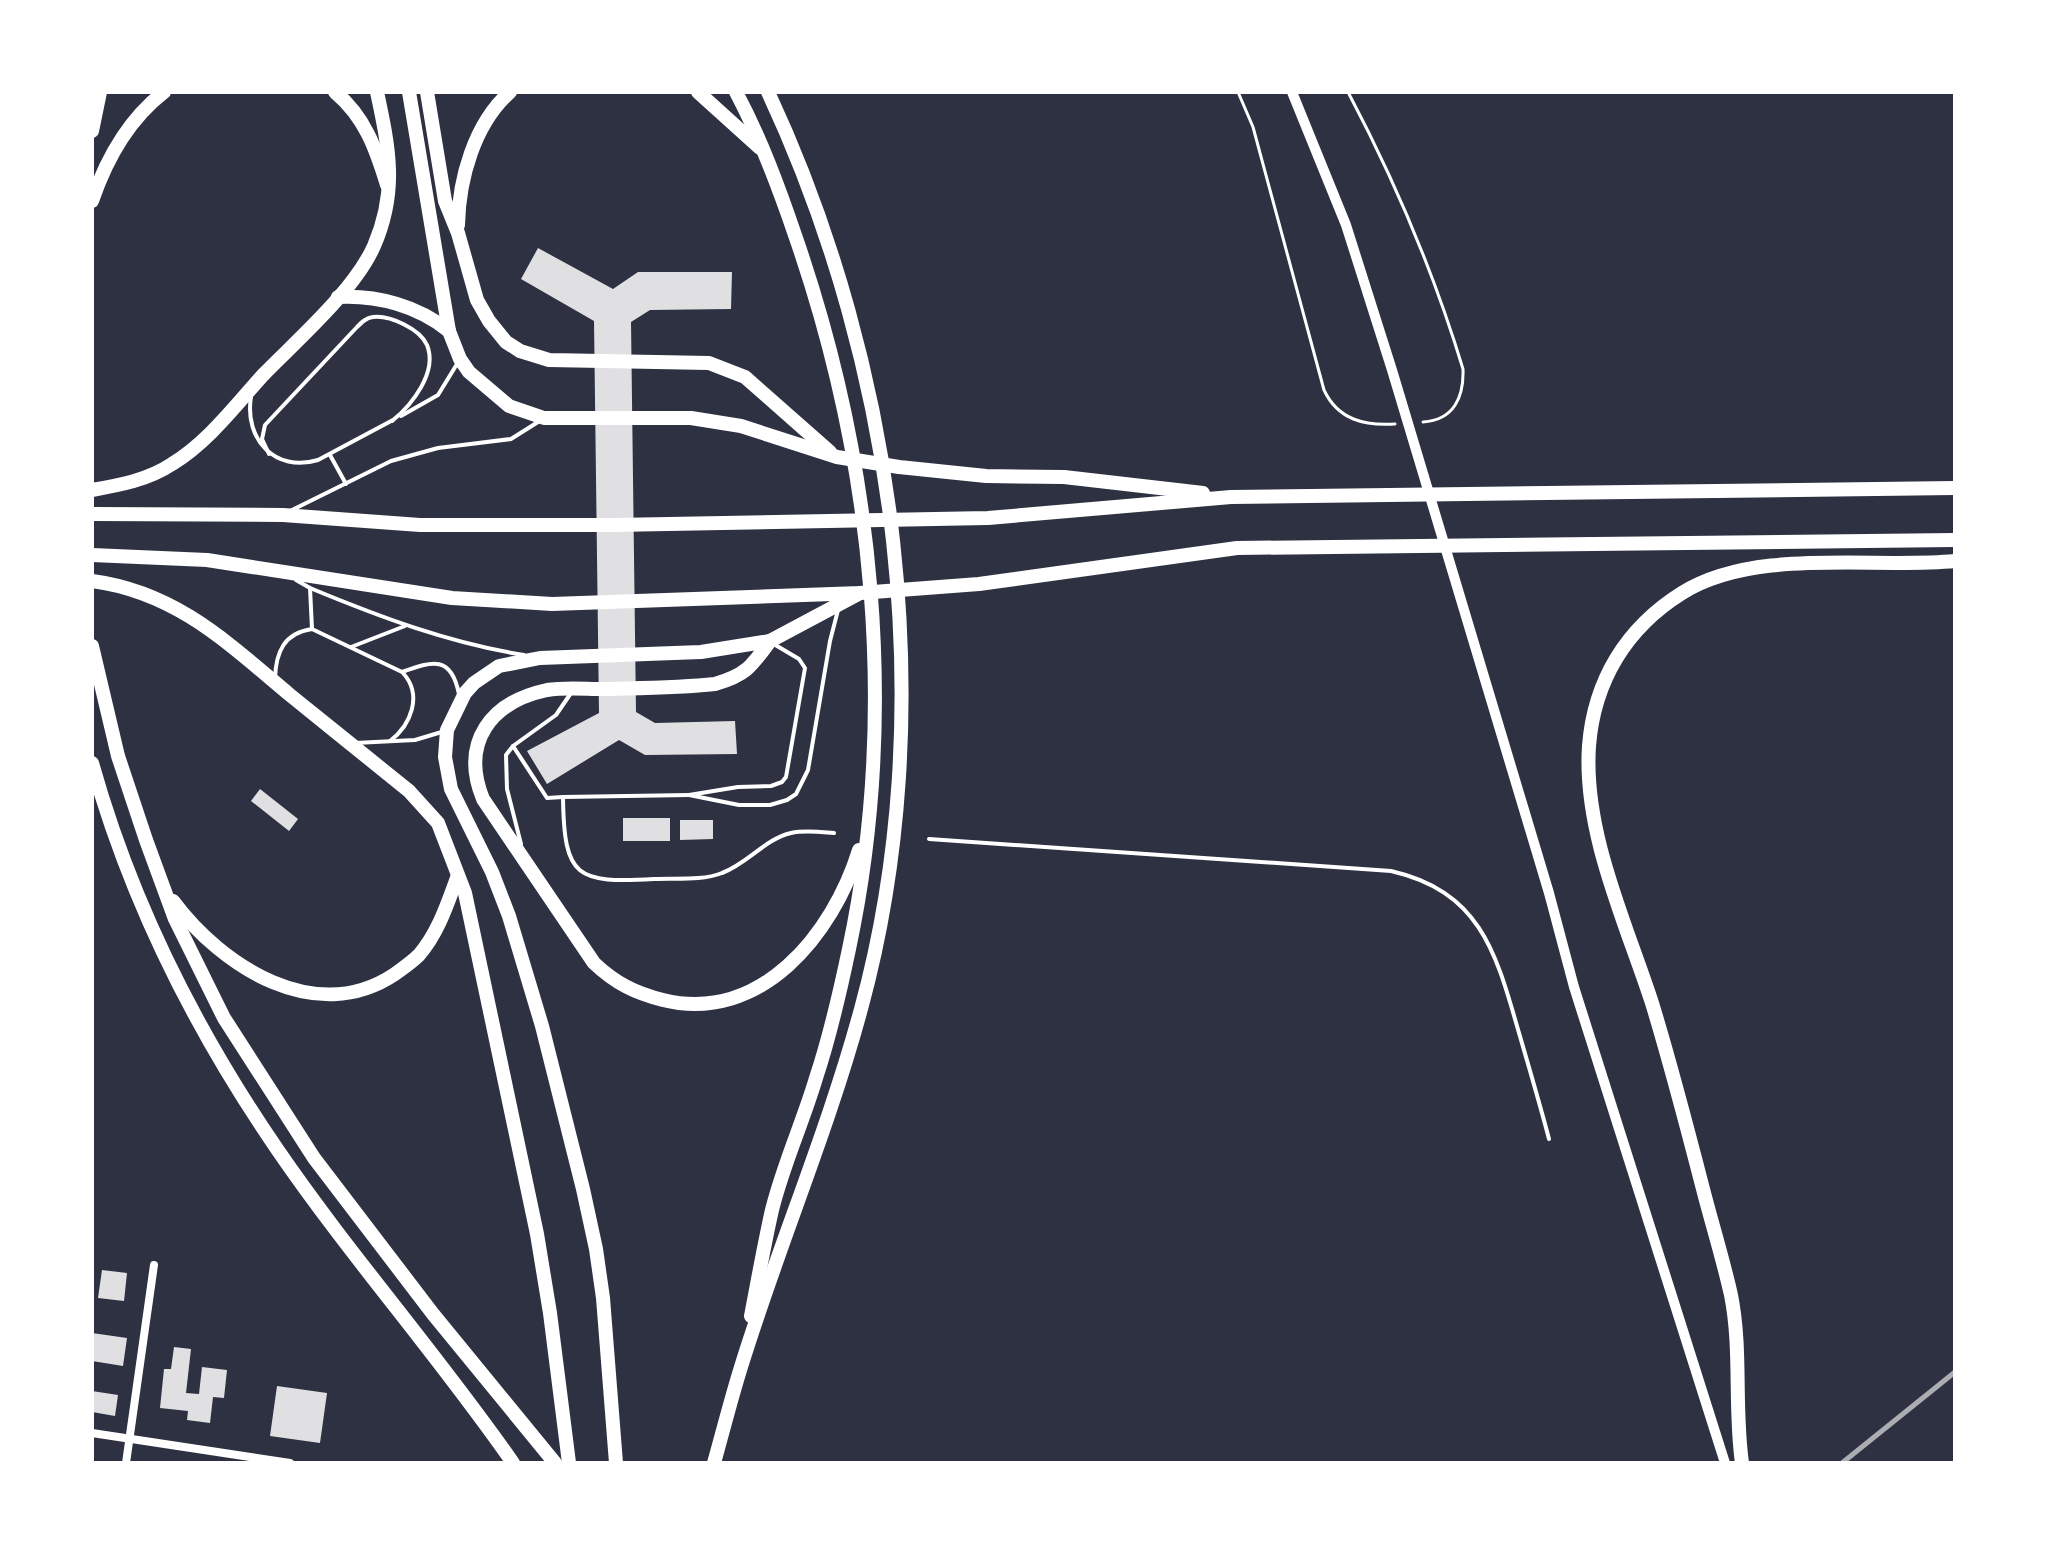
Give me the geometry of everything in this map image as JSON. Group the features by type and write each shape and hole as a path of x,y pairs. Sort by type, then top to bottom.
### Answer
{"highway":[{"path":"92,131 100,92"},
{"path":"92,201 124,135 164,92"},
{"path":"335,92 346,101 367,131 376,148 389,193"},
{"path":"92,490 134,482 172,464 210,432 338,297 374,246 389,193 391,168 377,92"},
{"path":"409,92 449,331 469,372 509,406 544,418 691,418 741,426 837,457 942,472 1064,477 1231,497"},
{"path":"427,92 445,201 458,233 477,300 506,342 532,356 570,362 709,363 721,366 745,377 837,457"},
{"path":"458,233 460,195 475,143 494,110 510,92"},
{"path":"698,92 767,155"},
{"path":"714,1463 741,1365 773,1209 817,1077 858,905 875,720 872,623 861,504 841,397 807,269 767,155 736,92"},
{"path":"741,1365 819,1143 865,993 894,822 901,665 888,497 869,391 817,208 768,92"},
{"path":"338,297 352,296 399,304 424,314 449,331"},
{"path":"92,514 283,515 420,525 866,521 1038,515 1231,497 1955,488"},
{"path":"92,555 167,556 452,598 552,604 860,593 979,584 1237,548 1955,540"},
{"path":"1742,1463 1739,1369 1731,1296 1656,1019 1600,842 1589,777 1593,715 1600,689 1614,658 1634,632 1660,608 1711,579 1744,570 1782,565 1955,561"},
{"path":"92,581 150,594 202,623 409,791 438,823 465,893 537,1234 569,1463"},
{"path":"616,1463 603,1298 583,1189 542,1026 509,916 492,872 451,789 445,757 447,730 460,700 474,683 499,666 540,658 701,652 770,641 860,593"},
{"path":"770,641 749,670 736,678 715,684 551,689 524,697 498,712 483,730 475,755 477,786 483,799 578,942 609,977 628,989 671,1001 714,1002 755,990 773,978 807,946 835,905 846,884 868,821"},
{"path":"92,646 118,756 165,890 182,934 224,1018 314,1158 433,1314 555,1463"},
{"path":"92,763 116,839 155,935 187,1003 215,1052 310,1196 440,1362 513,1463"},
{"path":"165,890 203,934 248,970 294,990 343,994 364,990 384,981 416,958 439,923 457,878"}],"street":[{"path":"1292,92 1341,212 1392,370 1549,893 1574,987 1725,1463"},
{"path":"126,1463 154,1265"},
{"path":"92,1433 260,1461 290,1463"}],"lane":[{"path":"269,454 262,439 265,425 357,327 372,317 407,326 425,341 429,349 429,368 414,399 392,421"},
{"path":"259,381 251,398 250,418 256,438 277,459 308,463 438,395 460,359"},
{"path":"283,515 391,461 423,451 511,439 544,418"},
{"path":"329,454 346,484"},
{"path":"283,573 310,588 437,636 540,658"},
{"path":"310,588 312,629"},
{"path":"689,795 739,805 770,805 796,794 808,770 839,606"},
{"path":"351,647 406,625"},
{"path":"275,682 275,664 280,648 293,635 312,629 402,672 411,687 412,710 404,729 388,742"},
{"path":"513,746 547,798 689,795 738,787 771,786 782,782 786,777 805,668 799,659 770,641"},
{"path":"402,672 425,664 441,664 452,672 460,700"},
{"path":"529,870 505,775 506,755 513,746 556,715 573,689"},
{"path":"349,743 415,740 447,730"},
{"path":"563,797 563,827 571,860 581,872 611,882 715,875 733,868 782,836 800,832 834,833"},
{"path":"929,839 1391,871 1417,877 1442,891 1469,913 1488,940 1501,971 1549,1139"}],"building":[{"path":"538,248 613,289 638,272 732,272 731,309 650,310 631,322 636,712 655,723 735,721 737,754 645,755 619,740 547,784 527,751 599,713 594,321 521,279"},
{"path":"260,789 298,819 289,831 251,801"},
{"path":"623,818 670,818 670,841 623,841"},
{"path":"680,820 713,820 713,839 680,840"},
{"path":"102,1270 127,1273 124,1301 98,1298"},
{"path":"92,1333 127,1338 123,1366 92,1361"},
{"path":"174,1347 191,1349 186,1393 199,1394 202,1367 227,1370 224,1398 213,1397 210,1423 187,1420 188,1411 160,1408 164,1369 171,1369"},
{"path":"277,1386 327,1393 320,1443 270,1436"},
{"path":"92,1391 118,1395 115,1416 92,1412"}],"railway":[{"path":"1842,1463 1955,1372"}]}
